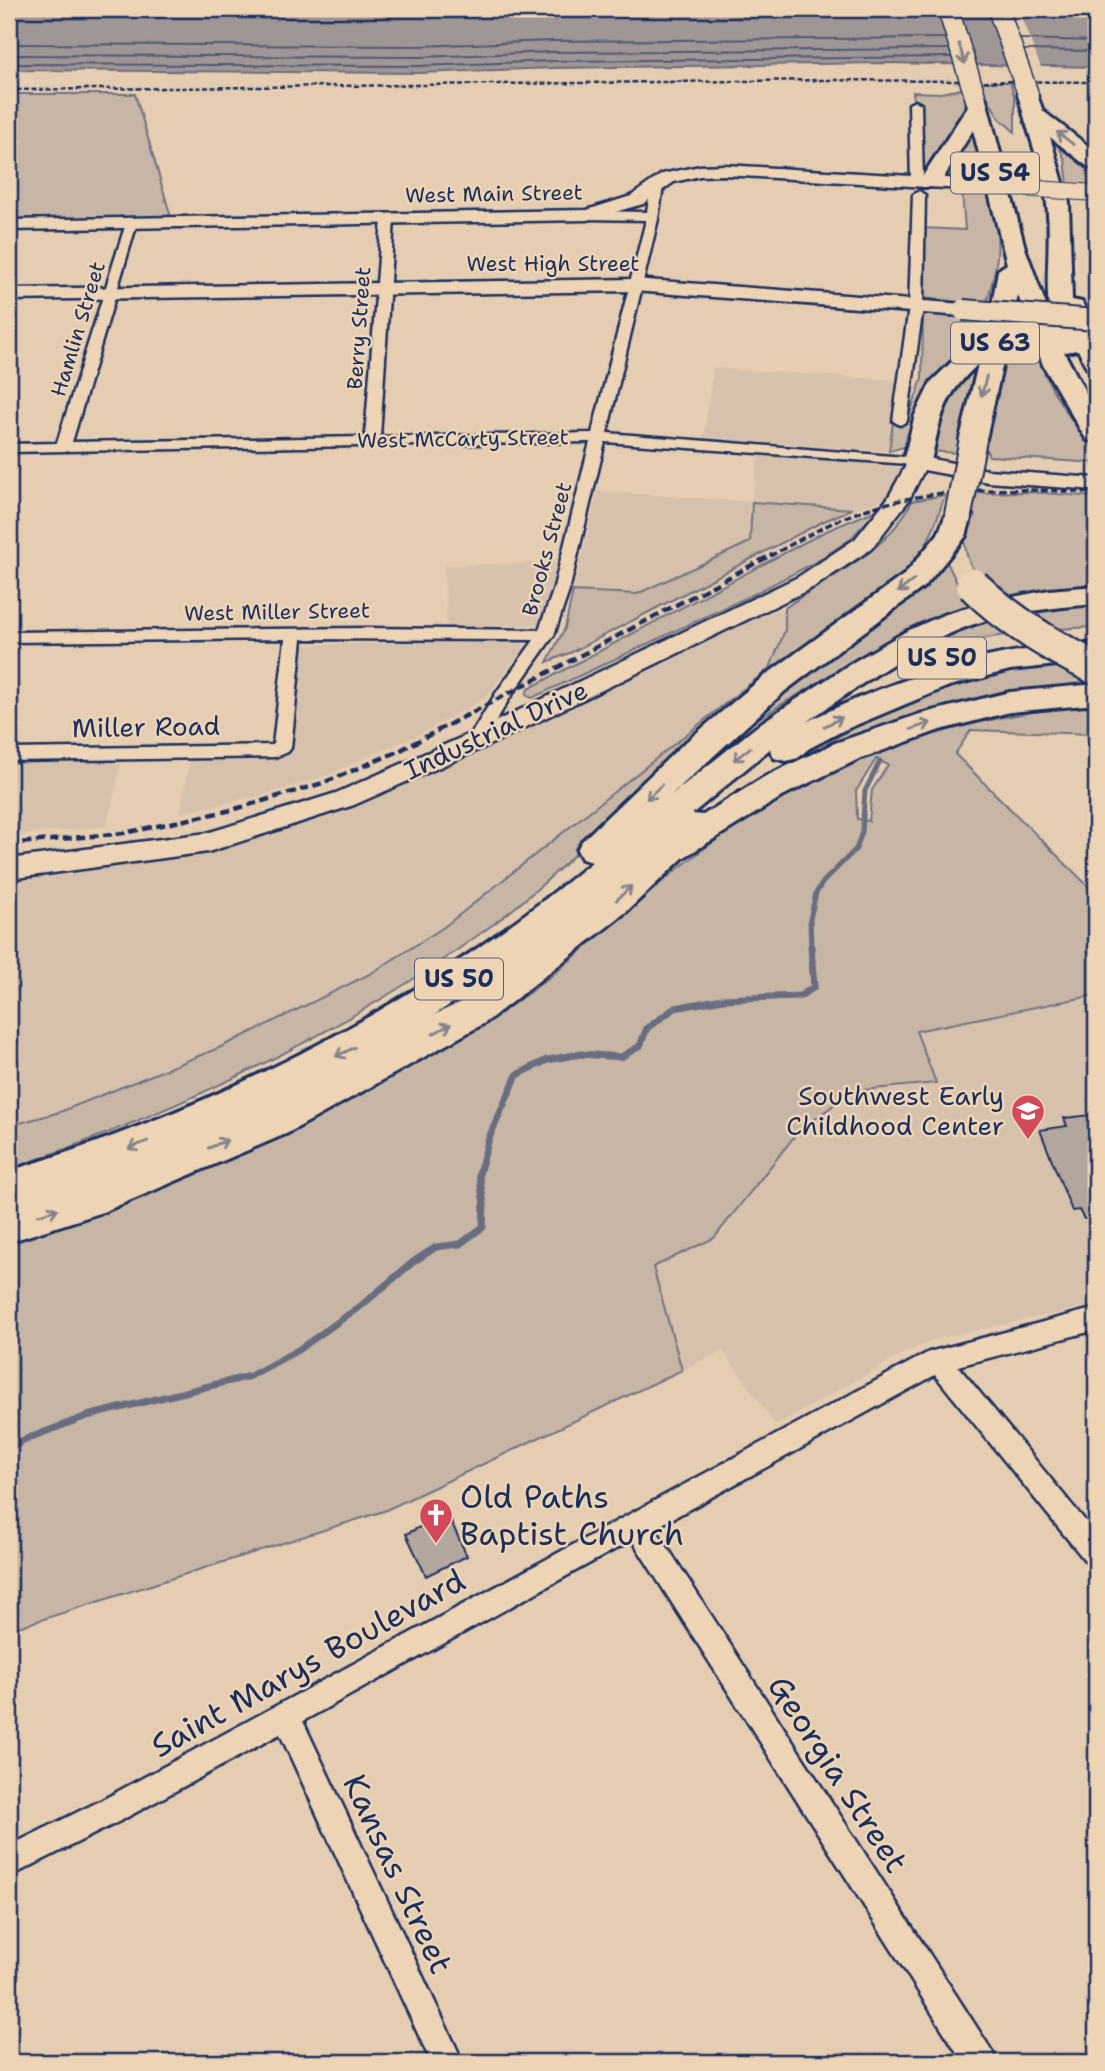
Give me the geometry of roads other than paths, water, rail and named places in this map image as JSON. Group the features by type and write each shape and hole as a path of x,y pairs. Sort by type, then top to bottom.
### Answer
{"highway":[{"name":"US 54","path":"948,9 977,103 1013,248 1056,365 1096,433"},
{"name":"US 54","path":"998,9 1031,104 1058,203 1061,279 1058,292 1069,349 1096,403"},
{"path":"922,186 977,103"},
{"path":"1031,104 1096,162"},
{"name":"US 63","path":"955,525 1005,304 1013,248"},
{"path":"1061,279 1079,293 1096,328"},
{"name":"US 63","path":"1061,279 1096,363"},
{"path":"917,462 928,415 944,382 978,349 1005,304"},
{"path":"955,525 965,573 973,585 1008,618 1042,642 1096,668"},
{"path":"390,1025 581,862 693,754 774,684 915,580 955,525"},
{"path":"797,714 877,660 969,616 1053,597 1096,595"},
{"name":"US 50","path":"9,1189 76,1170 235,1106 356,1046 522,937 667,820 741,754 797,714 880,677 969,650 1013,642 1096,635"},
{"name":"US 50","path":"9,1224 88,1199 274,1121 472,1013 613,903 727,797 796,741 872,702 951,673 1029,657 1096,653"},
{"path":"665,855 776,785 847,751 931,722 1010,702 1096,694"}],"main road":[{"name":"West Main Street","path":"9,225 587,215 624,206 656,186 684,174 724,170 922,186 962,184 1096,193"},
{"name":"West High Street","path":"9,295 635,285 1096,320"},
{"name":"West McCarty Street","path":"917,462 1096,470"},
{"name":"West McCarty Street","path":"917,462 988,476 1096,484"},
{"name":"Industrial Drive","path":"9,869 208,842 345,799 476,741 806,582 863,544 898,500 917,462"}],"street":[{"path":"900,421 916,307 922,186 915,104"},
{"name":"Brooks Street","path":"476,741 502,697 546,635 561,591 652,216 656,186"},
{"path":"587,215 652,216"},
{"name":"Berry Street","path":"372,441 388,219"},
{"name":"Hamlin Street","path":"63,447 112,293 131,223"},
{"name":"West McCarty Street","path":"9,448 597,437 917,462"},
{"name":"Miller Road","path":"9,755 276,751 282,748 294,634"},
{"name":"West Miller Street","path":"9,637 546,635"},
{"name":"Saint Marys Boulevard","path":"9,1862 112,1810 938,1360 1096,1319"},
{"path":"938,1360 1096,1554"},
{"name":"Georgia Street","path":"636,1524 981,2062"},
{"name":"Kansas Street","path":"286,1715 447,2062"}],"water":[{"path":"9,9 1096,9 1096,67 885,63 554,68 419,73 9,70"}],"waterway":[{"path":"811,948 810,919 816,893 823,882 856,849 862,832 865,791 880,761"},
{"path":"13,1444 87,1416 250,1376 298,1350 362,1305 413,1262 436,1247 460,1244 483,1227 484,1204 479,1174 489,1138 517,1075 547,1060 581,1054 621,1057 640,1046 647,1028 675,1008 723,999 800,996 814,987 811,947"},
{"path":"9,1446 18,1443"}],"railway":[{"path":"9,90 824,80 1096,82"},
{"path":"770,556 845,517 915,497 1005,490 1096,493"},
{"path":"9,844 124,833 232,810 323,783 397,752 773,554"}],"place":[{"name":"Southwest Early Childhood Center","path":"1028,1141"},
{"name":"Old Paths Baptist Church","path":"436,1545"}]}
